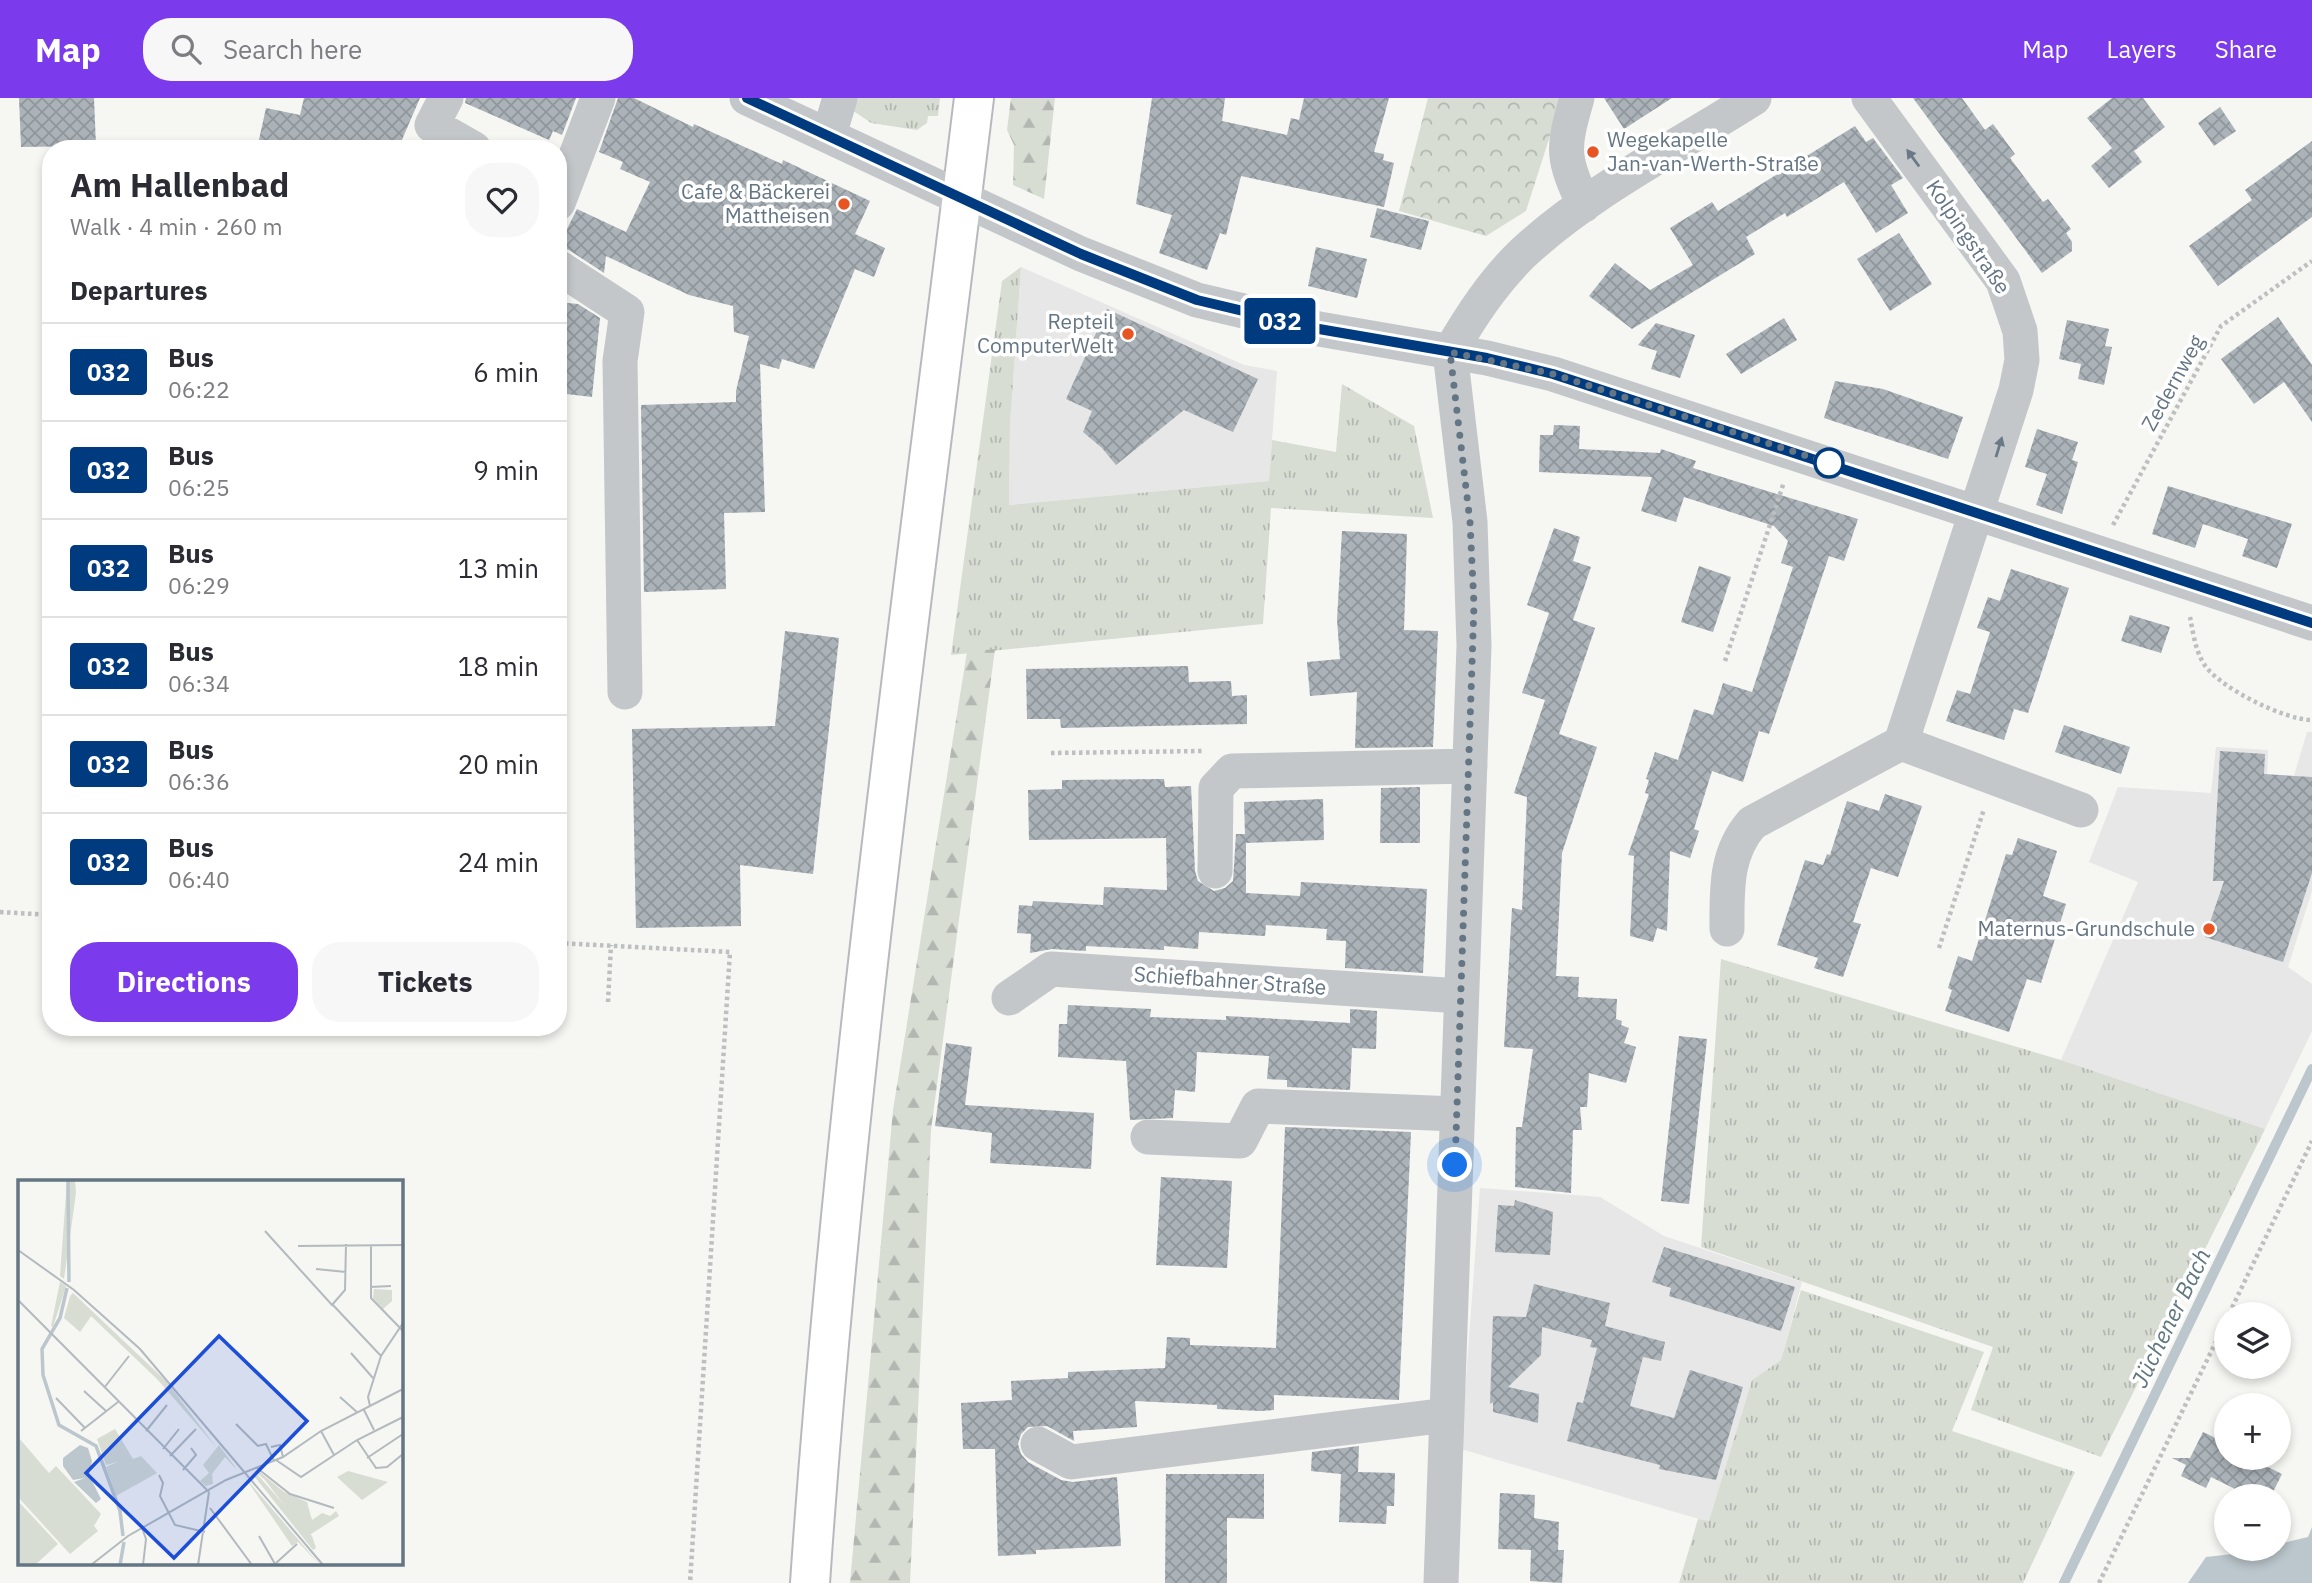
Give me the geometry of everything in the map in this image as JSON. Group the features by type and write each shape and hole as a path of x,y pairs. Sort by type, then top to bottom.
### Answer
{"main road":[{"path":"810,1583 834,1286 872,935 974,98"}],"street":[{"path":"446,98 432,125 458,140"},
{"path":"567,179 598,98"},
{"path":"747,98 1081,254 1197,300 1319,329 1450,352 1553,374 2312,623"},
{"path":"829,135 840,98"},
{"path":"1577,98 1564,156 1584,205"},
{"path":"1441,1583 1456,1114 1471,766 1473,565 1450,352 1474,312 1504,274 1545,234 1584,205 1754,98"},
{"name":"Kolpingstraße","path":"1869,98 2003,281 2014,307 2022,360 2016,390 1979,513 1901,743"},
{"path":"567,273 627,312 620,360 625,692"},
{"path":"1727,929 1727,873 1740,840 1752,823 1901,743 2081,810"},
{"path":"1215,871 1216,788 1232,771 1471,766"},
{"name":"Schiefbahner Straße","path":"1009,998 1051,969 1461,996"},
{"path":"1148,1137 1240,1141 1258,1106 1456,1114"},
{"path":"1038,1444 1071,1462 1447,1415"}],"path":[{"name":"Zedernweg","path":"2098,553 2221,326 2312,261"},
{"path":"1725,661 1794,451"},
{"path":"2182,581 2200,657 2213,676 2282,713 2312,720"},
{"path":"1051,753 1210,751 1232,771"},
{"path":"1939,948 1995,778"},
{"path":"0,912 42,914"},
{"path":"567,944 730,952 690,1583"},
{"path":"608,1002 611,946"},
{"path":"2235,1302 2312,1141"},
{"path":"2099,1583 2214,1346"}],"shaded area":[{"path":"1021,267 1244,365 1277,371 1269,481 1009,505 1010,425"},
{"name":"Maternus-Grundschule","path":"2307,732 2312,732 2312,891 2288,967 2312,984 2312,1031 2265,1129 2061,1060 2138,882 2089,862 2118,787 2211,793 2216,747 2268,750 2267,784 2291,786"},
{"path":"1480,1188 1600,1197 1664,1236 1802,1282 1781,1360 1752,1380 1709,1522 1461,1449"},
{"path":"2312,1527 2312,1583 2188,1583 2206,1557 2214,1556 2214,1561 2291,1561 2291,1541 2308,1537"}],"green space":[{"path":"851,98 940,98 938,116 928,116 927,123 917,130 871,123 849,108"},
{"path":"1011,98 1055,98 1044,199 1013,185 1014,145 1007,130"},
{"path":"1428,98 1562,98 1526,211 1486,236 1399,211"},
{"path":"1021,267 1010,425 1009,505 1269,481 1272,440 1336,452 1342,384 1414,426 1433,518 1271,508 1263,624 951,655 1002,281"},
{"path":"995,649 931,1130 910,1583 850,1583 893,1110 967,652"},
{"path":"1721,959 2061,1060 2265,1129 2101,1457 1971,1410 1993,1347 1701,1247"},
{"path":"1801,1290 1984,1352 1952,1431 2075,1472 2023,1583 1679,1583 1698,1519 1709,1521 1752,1380 1781,1360"}],"building":[{"path":"19,98 94,98 96,140 42,140 42,147 21,147"},
{"path":"304,98 420,98 402,140 259,140 266,108 300,115"},
{"path":"466,98 576,98 562,135 553,131 549,140 465,103"},
{"path":"618,98 634,98 693,127 694,124 782,164 783,160 870,201 855,234 885,248 874,277 855,269 814,369 782,359 779,369 760,364 765,512 724,513 726,589 644,592 641,405 736,402 736,391 749,336 734,332 733,306 689,295 606,256 604,273 567,249 567,229 577,209 626,232 650,182 620,169 623,162 599,152"},
{"path":"1152,98 1225,98 1222,121 1287,135 1291,118 1299,120 1304,98 1389,98 1374,152 1384,154 1383,160 1394,163 1384,207 1241,176 1226,235 1220,233 1207,270 1159,253 1172,215 1136,204"},
{"path":"1604,98 1672,98 1624,129"},
{"path":"1913,98 1962,98 1985,130 1993,124 2015,154 2010,158 2043,202 2048,199 2071,229 2066,233 2072,242 2072,251 2042,273"},
{"path":"2112,98 2143,98 2165,127 2134,151 2142,162 2109,188 2091,166 2112,148 2087,118"},
{"path":"2220,107 2236,131 2214,146 2198,123"},
{"path":"1855,126 1866,142 1873,138 1903,178 1891,185 1908,213 1876,233 1844,182 1787,217 1785,213 1746,237 1755,254 1632,329 1589,296 1615,263 1650,290 1693,265 1670,228 1712,202 1718,211"},
{"path":"2312,141 2312,217 2218,286 2189,246 2252,200 2245,190"},
{"path":"1377,208 1429,221 1421,250 1370,237"},
{"path":"1899,233 1932,284 1890,311 1857,259"},
{"path":"1316,247 1367,259 1357,298 1308,286"},
{"path":"567,303 578,304 600,318 592,397 567,394"},
{"path":"1107,309 1258,379 1233,432 1184,410 1116,465 1102,448 1083,432 1092,411 1066,399"},
{"path":"2278,317 2312,365 2312,422 2284,382 2254,404 2221,359"},
{"path":"1784,318 1797,340 1741,374 1726,354"},
{"path":"2067,320 2109,329 2105,346 2112,347 2104,385 2078,379 2081,364 2059,359"},
{"path":"1656,323 1695,335 1680,378 1651,369 1657,351 1638,345"},
{"path":"1835,381 1883,389 1963,417 1948,459 1824,418"},
{"path":"1554,425 1580,426 1579,449 1660,453 1661,449 1696,461 1693,468 1858,519 1844,561 1829,556 1769,734 1759,731 1743,782 1712,771 1694,829 1699,831 1690,858 1670,851 1667,931 1657,928 1653,942 1630,936 1634,856 1628,855 1649,794 1645,793 1649,780 1646,779 1655,752 1678,760 1694,709 1713,715 1723,683 1752,692 1793,567 1781,563 1788,541 1774,526 1684,497 1676,522 1641,511 1652,477 1539,472 1540,435 1553,435"},
{"path":"2037,429 2078,442 2072,460 2078,462 2062,514 2036,505 2047,474 2025,467"},
{"path":"2168,486 2292,524 2277,568 2242,556 2248,539 2203,524 2195,548 2152,534"},
{"path":"1554,528 1580,537 1573,561 1591,567 1573,620 1595,628 1559,734 1597,747 1562,853 1556,976 1579,977 1578,997 1617,999 1616,1019 1629,1028 1624,1043 1636,1047 1626,1083 1589,1073 1587,1107 1580,1107 1582,1130 1573,1130 1571,1193 1515,1187 1516,1127 1522,1127 1533,1049 1504,1047 1512,908 1522,910 1527,797 1514,793 1545,700 1522,693 1549,613 1527,605"},
{"path":"1342,531 1407,534 1404,630 1438,631 1433,747 1355,748 1357,692 1310,696 1307,662 1340,659 1337,620"},
{"path":"1699,566 1731,577 1713,632 1681,622"},
{"path":"2011,569 2069,588 2028,713 2014,709 2004,740 1946,721 1957,690 1970,694 1990,632 1977,628 1988,597 2000,601"},
{"path":"2130,615 2170,627 2161,653 2121,641"},
{"path":"785,631 839,638 813,874 740,865 741,926 636,928 632,729 775,726"},
{"path":"1188,666 1189,682 1231,681 1232,696 1247,695 1247,724 1061,728 1060,719 1027,719 1026,669"},
{"path":"2064,725 2130,747 2121,774 2055,752"},
{"path":"2220,751 2265,754 2264,774 2312,777 2312,873 2283,962 2205,937 2224,881 2213,881"},
{"path":"1164,779 1165,787 1191,786 1195,871 1198,881 1214,891 1225,888 1233,881 1236,834 1245,834 1244,802 1323,799 1324,840 1246,843 1246,893 1300,896 1301,882 1427,889 1423,973 1345,968 1346,941 1326,940 1327,929 1266,925 1265,936 1199,932 1198,949 1086,946 1086,951 1052,949 1030,953 1031,934 1017,933 1019,905 1032,906 1033,901 1103,905 1104,887 1167,890 1166,838 1029,840 1028,790 1062,789 1062,780"},
{"path":"1420,787 1420,843 1380,843 1381,788"},
{"path":"1885,794 1922,806 1898,877 1871,868 1853,922 1861,924 1843,977 1814,968 1818,958 1777,945 1805,860 1823,865 1827,854 1830,855 1847,801 1879,811"},
{"path":"2018,838 2057,851 2043,896 2066,904 2041,983 2027,979 2009,1032 1945,1011 1952,990 1948,988 1958,956 1972,961 2006,854 2012,855"},
{"path":"1068,1005 1151,1009 1150,1017 1226,1020 1226,1016 1350,1023 1350,1009 1377,1011 1376,1049 1352,1048 1350,1090 1287,1087 1287,1080 1267,1079 1269,1056 1197,1052 1195,1092 1175,1090 1173,1118 1130,1120 1126,1061 1058,1057 1059,1024 1067,1024"},
{"path":"1679,1036 1707,1039 1689,1204 1661,1201"},
{"path":"946,1043 972,1047 965,1105 1094,1113 1091,1169 990,1163 992,1133 935,1126"},
{"path":"1285,1127 1411,1132 1399,1400 1274,1395 1274,1410 1260,1411 1217,1409 1217,1405 1135,1401 1137,1427 1073,1431 1074,1441 1047,1426 1028,1427 1021,1434 1018,1444 1021,1454 1028,1462 1061,1480 1073,1482 1117,1477 1121,1546 1036,1550 1036,1554 998,1556 995,1449 963,1449 961,1403 1012,1400 1011,1381 1068,1378 1068,1372 1165,1368 1167,1337 1190,1338 1190,1345 1276,1348"},
{"path":"1161,1177 1232,1181 1227,1268 1156,1265"},
{"path":"1515,1200 1553,1212 1550,1255 1495,1252 1498,1205 1514,1206"},
{"path":"1664,1247 1795,1287 1781,1331 1669,1296 1671,1288 1652,1282"},
{"path":"1534,1284 1610,1303 1605,1326 1665,1342 1661,1361 1643,1357 1630,1406 1674,1418 1690,1370 1743,1387 1716,1480 1659,1469 1660,1465 1567,1441 1577,1402 1583,1403 1597,1348 1590,1347 1592,1340 1542,1327 1541,1355 1508,1387 1539,1394 1538,1423 1493,1412 1493,1402 1490,1404 1493,1316 1526,1317"},
{"path":"2203,1432 2214,1437 2214,1470 2274,1470 2282,1474 2277,1484 2225,1484 2211,1477 2206,1488 2181,1476 2186,1465 2172,1458 2190,1458"},
{"path":"1359,1446 1358,1472 1395,1473 1394,1506 1387,1506 1386,1524 1339,1522 1341,1474 1311,1471 1312,1452"},
{"path":"1166,1474 1264,1474 1264,1519 1227,1518 1227,1583 1165,1583"},
{"path":"1500,1493 1535,1495 1534,1518 1559,1522 1558,1550 1564,1550 1562,1583 1530,1581 1531,1550 1498,1549"}],"waterway":[{"name":"Jüchener Bach","path":"2064,1583 2312,1069"}],"bus line":[{"name":"032","path":"747,98 1081,254 1197,300 1319,329 1487,358 1553,374 2312,623"}],"place":[{"name":"Wegekapelle Jan-van-Werth-Straße","path":"1593,152"},
{"name":"Cafe & Bäckerei Mattheisen","path":"844,204"},
{"name":"Repteil ComputerWelt","path":"1128,334"},
{"name":"Maternus-Grundschule","path":"2209,929"}],"route":[{"path":"1455,1165 1471,766 1474,605 1470,522 1450,352 1553,374 1829,463"}]}
